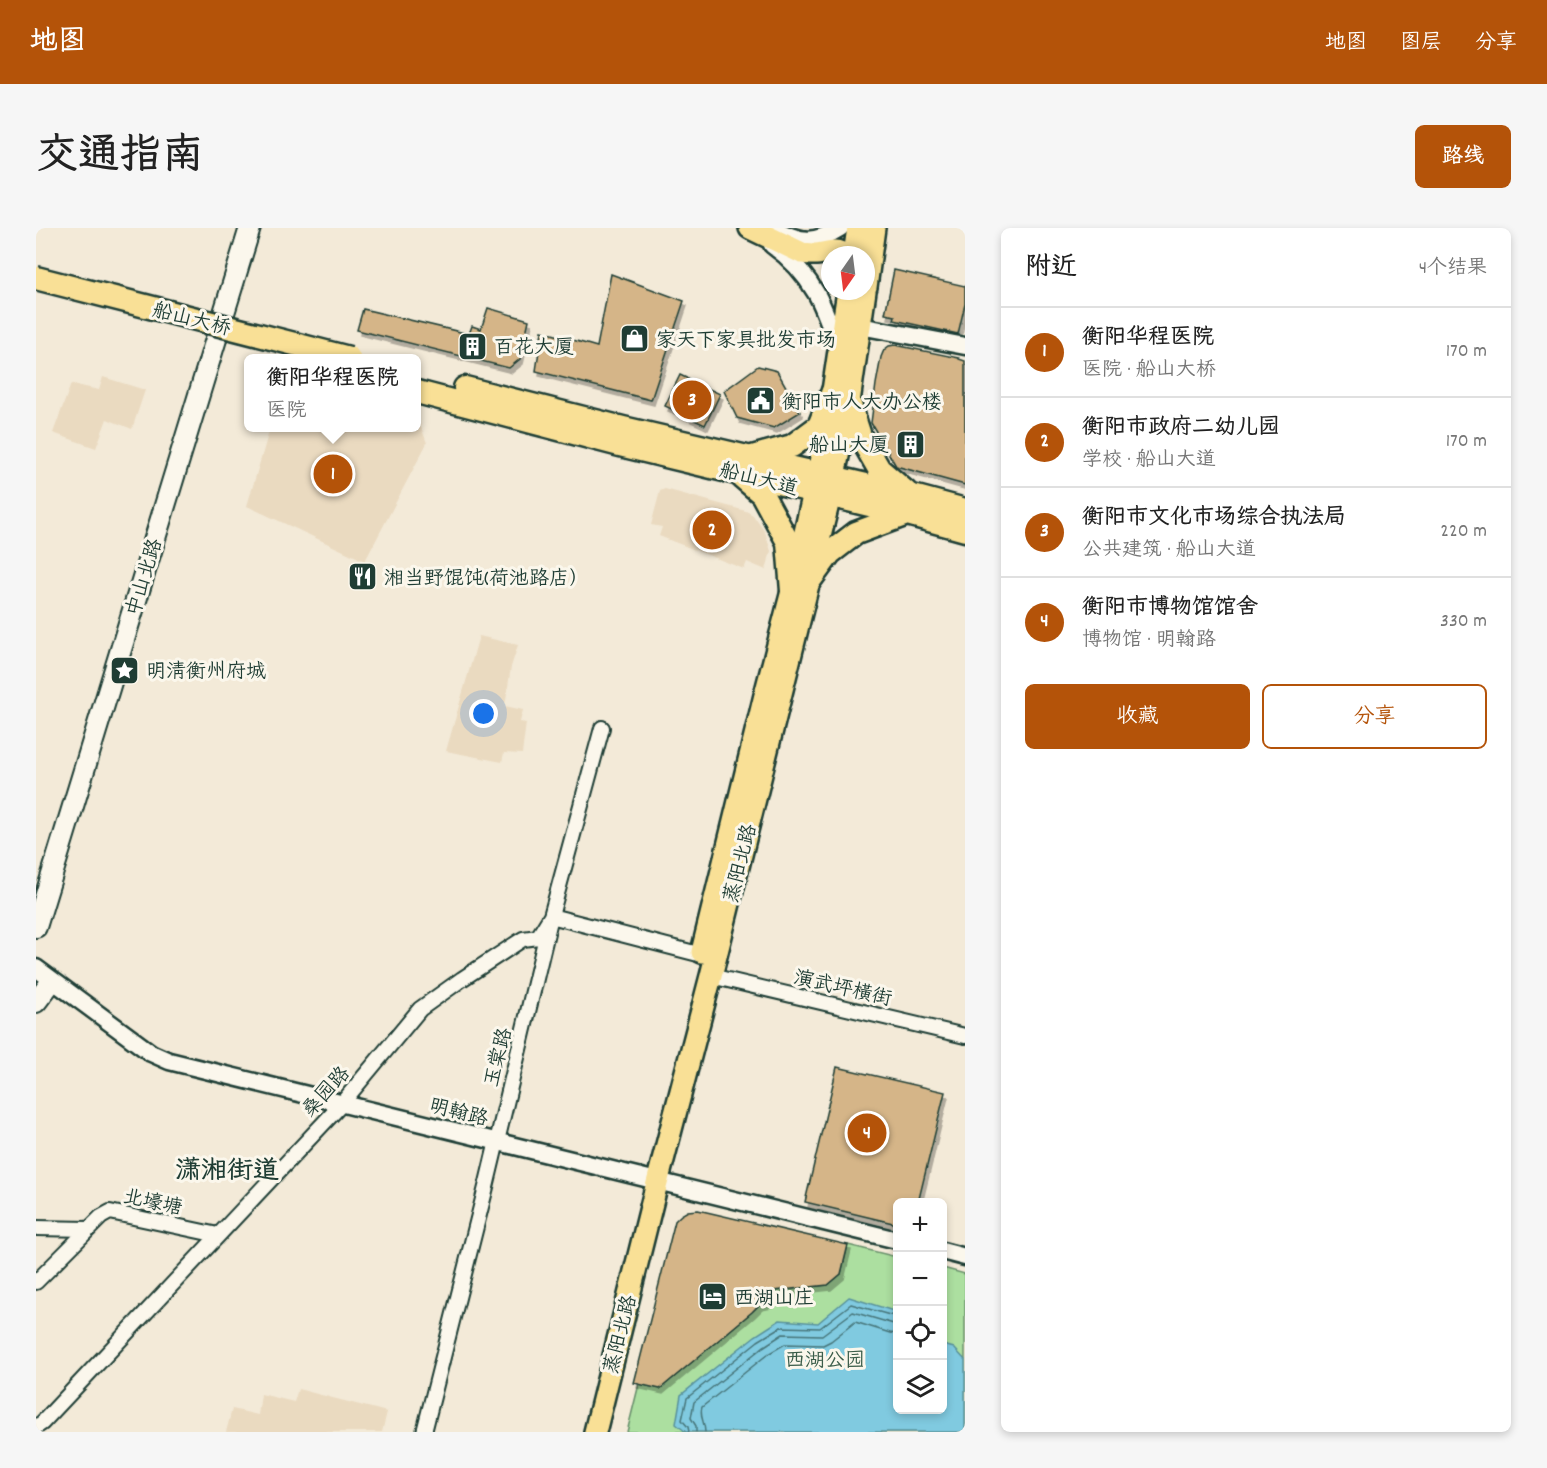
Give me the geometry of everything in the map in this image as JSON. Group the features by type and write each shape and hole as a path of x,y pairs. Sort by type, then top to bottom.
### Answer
{"highway":[{"name":"船山大桥","path":"36,278 333,354"},
{"name":"船山大桥","path":"36,293 274,354"},
{"path":"421,377 554,419"},
{"path":"421,393 554,419"},
{"path":"841,396 879,469 908,505 856,533 830,553 800,587 788,542 744,465 792,446 819,426 841,396"},
{"name":"船山大道","path":"554,419 908,505 965,510"},
{"name":"船山大道","path":"908,505 965,530"}],"main road":[{"name":"中山北路","path":"36,898 242,228"},
{"name":"中山北路","path":"36,927 250,228"},
{"path":"750,228 802,253 821,253"},
{"path":"855,246 858,228"},
{"name":"蒸阳北路","path":"872,246 874,228"},
{"name":"蒸阳北路","path":"841,396 839,350 847,300"},
{"name":"蒸阳北路","path":"581,1432 711,976 864,300"},
{"name":"蒸阳北路","path":"595,1432 702,955 766,691 800,587"},
{"path":"36,1002 43,980"}],"street":[{"path":"750,228 785,254 816,292 839,350"},
{"path":"773,228 803,240 826,237 840,228"},
{"path":"860,326 965,346"},
{"name":"玉棠路","path":"424,1432 551,916 602,728"},
{"path":"551,916 702,955"},
{"name":"桑园路","path":"36,1427 340,1106 420,1009 523,939 538,936 551,916"},
{"name":"明翰路","path":"36,968 151,1053 169,1061 340,1106"},
{"name":"演武坪横街","path":"711,976 965,1036"},
{"name":"明翰路","path":"43,980 148,1058 168,1066 496,1144 893,1245"},
{"name":"明翰路","path":"651,1183 893,1239"},
{"name":"北壕塘","path":"38,1277 101,1217 110,1212 218,1234"},
{"path":"36,1228 89,1229"},
{"path":"946,1252 965,1257"},
{"path":"947,1258 965,1263"}],"shaded area":[{"path":"103,377 145,390 132,429 107,419 96,448 53,433 71,384 99,390"},
{"path":"421,427 427,443 365,561 247,506 269,432 421,432"},
{"path":"665,489 746,511 753,515 765,532 771,551 766,570 747,562 744,569 659,536 662,527 651,525 660,491"},
{"path":"479,636 518,645 511,667 505,706 523,710 520,722 526,723 522,754 504,753 502,762 446,751"},
{"path":"298,1389 387,1412 382,1432 226,1432 232,1409 258,1415 261,1394 294,1402"}],"green space":[{"name":"西湖公园","path":"848,1245 893,1256 893,1414 947,1414 947,1269 965,1274 965,1432 627,1432 639,1384 660,1389 759,1305 768,1303 774,1291 828,1285 841,1274"}],"water":[{"name":"西湖公园","path":"849,1297 893,1311 893,1414 947,1414 947,1346 954,1348 965,1360 965,1432 686,1432 676,1424 681,1395 755,1336 780,1320 818,1323"}],"building":[{"path":"894,270 965,286 965,304 958,334 894,320 895,316 885,314"},
{"name":"家天下家具批发市场","path":"611,274 684,301 651,400 536,371 542,331 597,347"},
{"name":"百花大厦","path":"488,308 529,320 520,359 509,368 357,330 363,309 469,334 472,326 481,329"},
{"path":"895,345 965,361 965,485 896,466 871,423 881,357 884,350"},
{"name":"衡阳市人大办公楼","path":"758,366 777,371 800,412 774,428 737,418 724,391"},
{"path":"680,375 720,394 705,425 665,406"},
{"path":"837,1067 945,1092 919,1198 893,1198 893,1223 805,1202"},
{"name":"西湖山庄","path":"698,1210 848,1245 841,1274 828,1285 774,1291 768,1303 759,1305 660,1389 634,1383 675,1221 688,1211"}],"place":[{"name":"家天下家具批发市场","path":"635,339"},
{"name":"百花大厦","path":"473,346"},
{"name":"衡阳市文化市场综合执法局","path":"692,400"},
{"name":"衡阳市人大办公楼","path":"761,401"},
{"name":"船山大厦","path":"910,444"},
{"name":"衡阳华程医院","path":"333,474"},
{"name":"衡阳市政府二幼儿园","path":"712,530"},
{"name":"湘当野馄饨(荷池路店）","path":"363,577"},
{"name":"明清衡州府城","path":"125,670"},
{"name":"衡阳市博物馆馆舍","path":"867,1133"},
{"name":"西湖山庄","path":"713,1297"}],"district":[{"name":"潇湘街道","path":"227,1169"}]}
